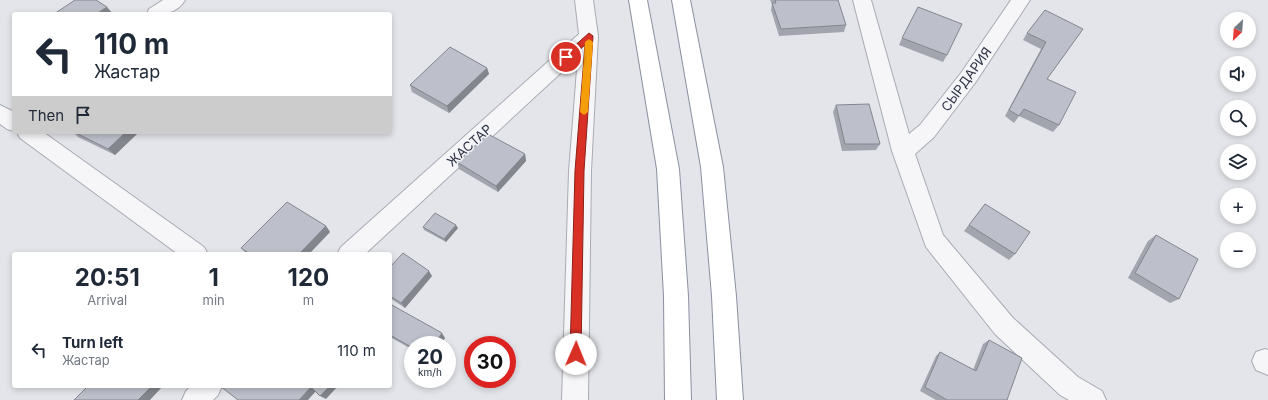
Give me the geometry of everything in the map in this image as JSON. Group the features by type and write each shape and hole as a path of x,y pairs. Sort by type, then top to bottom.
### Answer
{"highway":[{"path":"638,0 668,169 676,296 678,400"},
{"path":"681,0 712,167 724,296 730,400"}],"street":[{"path":"159,12 176,0"},
{"path":"575,400 580,171 589,36 584,0"},
{"path":"862,0 903,151 934,240 1004,326 1066,393 1094,400"},
{"name":"СЫРДАРИЯ","path":"903,151 927,132 968,78 1021,0"},
{"name":"ЖАСТАР","path":"351,252 589,36"},
{"path":"30,134 193,252"},
{"path":"195,400 207,388"}],"building":[{"path":"75,0 96,0 107,7 99,12 57,12"},
{"path":"775,0 838,0 846,25 781,29 772,3 776,3"},
{"path":"918,7 962,24 947,55 902,38"},
{"path":"1045,10 1083,29 1047,79 1076,92 1059,125 1024,109 1019,116 1009,110 1046,42 1027,33"},
{"path":"450,47 487,68 447,106 410,85"},
{"path":"869,104 880,144 845,144 836,105"},
{"path":"78,134 124,134 108,149"},
{"path":"488,134 525,154 496,186 457,162"},
{"path":"287,202 326,226 301,252 247,252 241,248"},
{"path":"985,204 1030,232 1015,254 969,225"},
{"path":"435,213 456,225 444,239 423,227"},
{"path":"1156,235 1198,259 1179,299 1135,273"},
{"path":"403,253 429,271 401,303 392,297 392,265"},
{"path":"392,305 442,333 440,336 404,336 404,343 392,336"},
{"path":"989,340 1022,358 1007,400 947,400 925,387 940,352 976,371"},
{"path":"86,388 150,388 138,400 74,400"},
{"path":"223,388 310,388 299,400 238,400"},
{"path":"312,388 328,388 320,396"}],"slow traffic":[{"path":"584,112 589,42"}],"route":[{"path":"566,57 589,36 580,171 576,354"}]}
